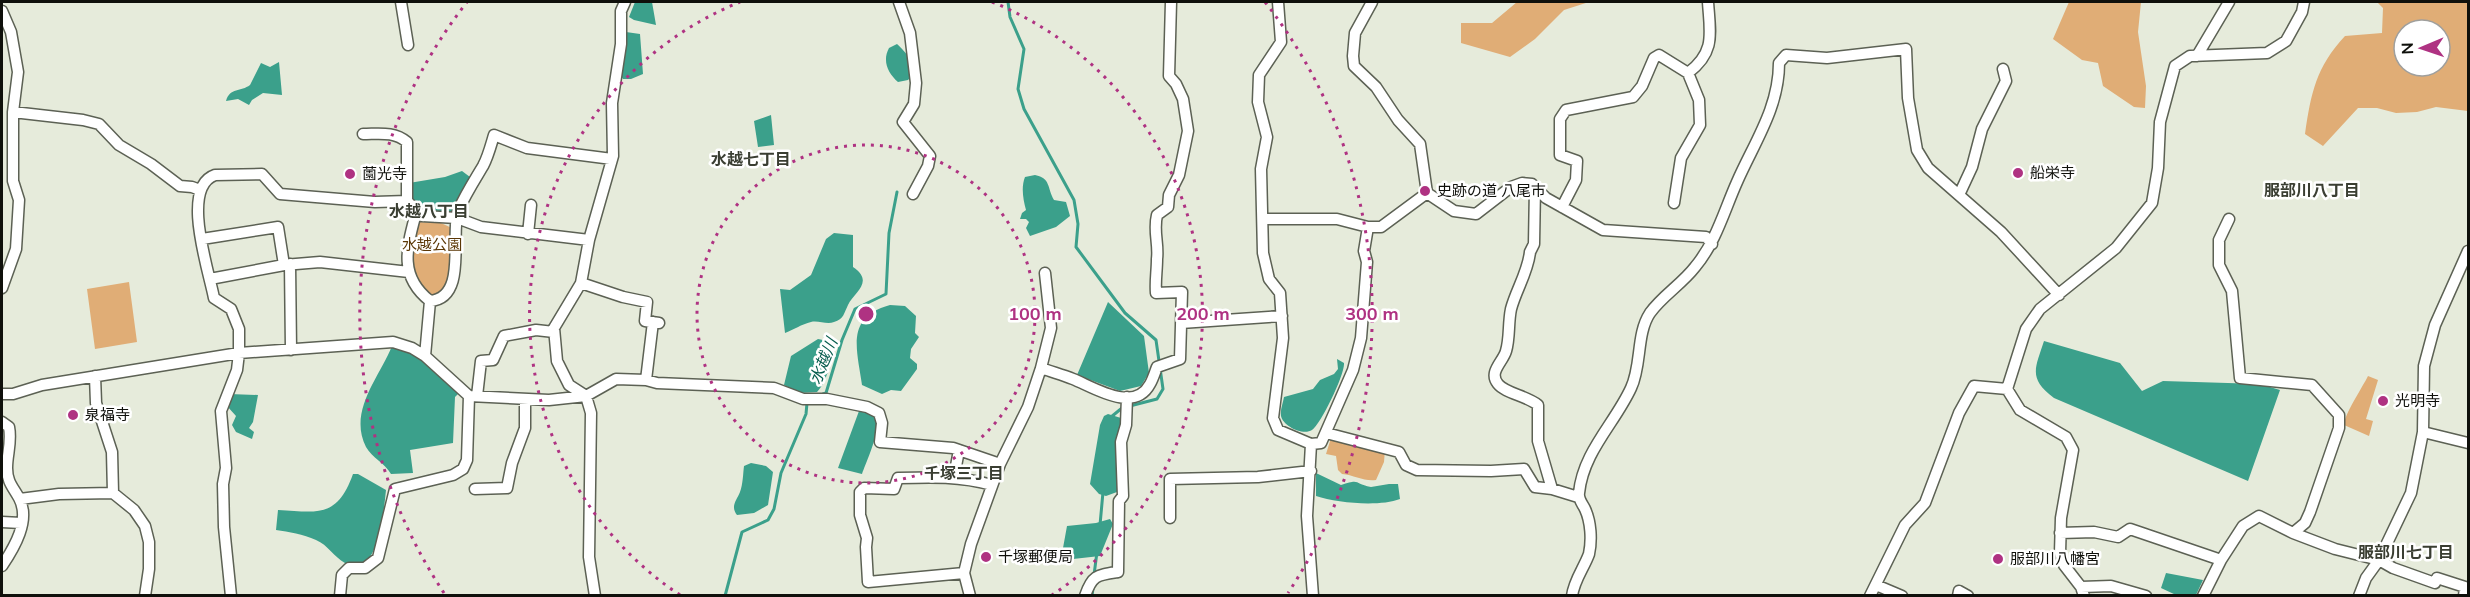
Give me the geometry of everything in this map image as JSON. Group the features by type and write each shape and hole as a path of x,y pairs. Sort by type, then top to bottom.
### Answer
{"street":[{"path":"401,2 408,45"},
{"path":"595,596 589,557 591,413 586,396 569,385 557,361 554,328 582,283 589,240 612,159 612,103 621,44 621,11 625,2"},
{"path":"899,2 910,33 916,83 914,104 903,122 930,156 928,166 913,194"},
{"path":"1041,368 1074,379 1106,395 1127,397 1138,394 1149,386 1157,367 1180,359 1182,292 1155,293 1155,270 1158,259 1154,226 1156,215 1168,207 1170,195 1179,175 1188,131 1183,99 1176,84 1169,76 1171,2"},
{"path":"1278,2 1281,42 1259,75 1258,102 1267,137 1261,169 1263,253 1269,279 1280,293 1282,316 1283,338 1273,418 1278,429 1311,444 1321,444 1353,370 1361,338 1368,227"},
{"path":"1372,2 1355,33 1354,66 1376,87 1398,120 1420,144 1427,193 1454,212 1476,214 1511,187 1522,183 1532,184 1546,198 1603,230 1706,237 1712,244"},
{"path":"1688,73 1701,63 1710,43 1708,2"},
{"path":"2197,56 2229,2"},
{"path":"2146,596 2111,586 2082,591 2064,565 2060,553 2060,533 2073,450 2066,437 2020,410 2007,389 2026,329 2040,309 2116,248 2152,203 2158,168 2160,122 2175,66 2190,56 2267,53 2286,41 2302,12 2304,2"},
{"path":"2,11 11,32 18,72 13,112 14,181 19,200 16,249 2,288"},
{"path":"1572,596 1573,586 1588,554 1591,533 1586,510 1578,496 1580,481 1598,441 1632,387 1644,328 1650,313 1695,267 1712,244 1737,182 1770,115 1779,82 1779,63 1786,55 1827,58 1906,49 1908,98 1917,150 1929,168 2001,232 2059,295"},
{"path":"1562,207 1576,180 1577,161 1560,155 1560,119 1566,110 1633,97 1642,86 1654,58 1659,55 1688,73 1699,100 1700,125 1681,158 1674,203"},
{"path":"1959,195 1972,167 1982,129 2006,81 2004,69"},
{"path":"13,112 99,124 119,146 151,164 180,186 200,190"},
{"path":"363,134 400,136 407,142 406,201 416,213 422,216 457,218 481,227 589,240"},
{"path":"416,213 408,249 409,272 419,292 430,301 438,300 445,295 454,275 457,218 471,184 484,164 494,135 527,148 612,159"},
{"path":"231,596 224,527 223,484 226,468 221,411 237,370 239,353 236,319 231,309 214,298 197,213 200,190 207,178 215,175 262,174 280,194 375,202 406,201"},
{"path":"1535,187 1534,244 1511,309 1506,353 1495,369 1495,375 1500,387 1531,399 1538,405 1539,441 1552,489"},
{"path":"1263,219 1337,219 1382,228 1427,193"},
{"path":"528,234 531,205"},
{"path":"2229,219 2219,240 2219,265 2232,291 2240,378 2312,385 2339,415 2339,428 2310,512 2305,523 2293,533"},
{"path":"202,239 278,227 287,265 291,350"},
{"path":"2359,596 2366,578 2379,560 2411,493 2423,432 2424,366 2435,325 2469,251"},
{"path":"210,279 287,265 320,262 409,272"},
{"path":"970,596 964,573 971,544 1000,464 1028,407 1051,328 1045,273"},
{"path":"582,283 623,297 647,302 645,321 656,322 646,380"},
{"path":"424,356 430,301"},
{"path":"1181,323 1282,316"},
{"path":"340,596 342,574 349,568 365,568 378,558 395,489 453,475 464,469 468,460 473,396 481,361 493,360 504,336 536,330 554,332"},
{"path":"2,394 13,394 42,385 239,353 393,342 411,348 424,356 473,396 549,400 586,396 616,379 774,388 803,399 827,399 879,413 882,423 880,442 959,450 1000,464"},
{"path":"95,376 96,403 112,452 113,493"},
{"path":"1870,596 1905,525 1925,503 1959,413 1974,386 2007,389"},
{"path":"1085,596 1090,581 1100,574 1118,572 1119,501 1123,496 1121,442 1126,425 1127,397"},
{"path":"475,489 507,488 512,463 525,428 525,399"},
{"path":"2,422 9,427 11,439 7,468 10,486 20,499 23,519 14,548 2,566"},
{"path":"2423,432 2469,443"},
{"path":"1326,433 1399,452 1406,465 1417,470 1524,469 1535,487 1578,496"},
{"path":"1311,444 1307,516 1313,596"},
{"path":"954,477 959,450"},
{"path":"1170,518 1170,479 1258,477 1311,471"},
{"path":"964,573 868,582 867,538 860,515 860,492 864,488 894,489 898,478 969,478 992,485"},
{"path":"20,499 59,494 113,493 134,510 145,526 149,542 149,569 145,596"},
{"path":"2203,596 2221,560 2243,526 2259,516 2293,533 2335,549 2379,560 2393,568 2435,583 2437,578 2466,587 2464,596"},
{"path":"2,522 21,523"},
{"path":"2060,533 2094,532 2118,537 2130,529 2221,560"},
{"path":"1876,585 1902,596"},
{"path":"1958,596 1959,591 1968,596"}],"green space":[{"path":"1517,2 1589,2 1564,10 1535,39 1510,57 1461,43 1461,23 1492,23"},
{"path":"2069,2 2141,2 2138,32 2146,86 2145,108 2134,107 2103,86 2098,63 2082,60 2053,39"},
{"path":"2377,2 2468,2 2468,111 2436,107 2417,112 2396,113 2377,108 2358,108 2323,146 2305,134 2316,81 2321,70 2335,47 2345,36 2382,33 2383,8"},
{"name":"水越公園","path":"418,222 441,223 454,229 452,271 438,297 422,291 416,273 413,249"},
{"path":"129,282 137,342 95,349 87,289"},
{"path":"2368,376 2378,380 2366,419 2373,421 2369,436 2344,425 2350,408"},
{"path":"1331,438 1385,450 1384,462 1376,480 1342,474 1338,470 1336,456 1326,454"}],"water":[{"path":"635,2 652,2 656,25 629,17"},
{"path":"626,32 640,34 643,74 631,79 623,79 621,76"},
{"path":"897,44 908,57 910,78 898,82 891,75 886,62 889,48"},
{"path":"279,62 282,95 263,93 252,100 249,105 238,99 226,101 233,92 250,85 261,63 270,67"},
{"path":"771,115 774,145 758,147 754,121"},
{"path":"462,171 470,177 455,212 423,213 413,203 409,183 445,177"},
{"path":"1035,175 1044,178 1054,200 1066,202 1070,216 1056,227 1030,236 1026,228 1029,222 1026,219 1020,219 1026,210 1023,193 1025,177"},
{"path":"834,233 853,235 853,267 862,277 861,287 840,319 831,323 811,322 785,333 780,289 790,290 811,275 826,239"},
{"path":"1108,302 1144,336 1149,373 1141,386 1120,391 1077,375"},
{"path":"890,305 905,306 916,316 915,333 919,337 911,349 910,358 917,364 917,369 901,391 891,390 882,394 862,385 857,336 866,318 876,310"},
{"path":"818,339 832,346 826,377 817,392 799,393 784,385 791,356"},
{"path":"2044,341 2120,363 2142,391 2163,381 2260,384 2280,390 2248,481 2054,398 2037,379 2036,366"},
{"path":"392,346 412,352 459,393 455,397 453,443 410,450 413,473 391,474 366,447 361,434 363,408 367,395"},
{"path":"1337,359 1344,363 1341,377 1316,426 1304,432 1285,423 1281,416 1284,397 1313,389 1320,380 1334,374 1338,369"},
{"path":"229,394 258,395 253,422 249,428 254,432 252,439 236,432 232,425 236,416 227,406"},
{"path":"859,411 873,415 877,426 874,443 862,474 838,468"},
{"path":"1108,414 1121,418 1122,425 1117,438 1117,492 1106,496 1099,494 1090,484 1100,425 1104,416"},
{"path":"751,463 766,466 773,472 768,505 754,513 737,515 734,506 741,489 744,466"},
{"path":"1316,473 1341,485 1355,482 1371,487 1398,484 1400,499 1381,503 1358,503 1335,501 1316,496"},
{"path":"353,474 358,474 386,490 378,540 365,562 356,566 345,563 316,540 276,530 278,510 304,512 324,510 333,506 347,489"},
{"path":"1110,519 1113,524 1100,556 1073,559 1072,550 1063,548 1067,526"},
{"path":"2166,573 2203,580 2196,595 2176,595 2161,588"}],"waterway":[{"path":"1008,2 1010,17 1024,49 1018,89 1024,109 1074,200 1078,224 1076,247 1125,313 1156,340 1163,389 1157,399 1122,408 1111,417"},
{"name":"水越川","path":"823,394 826,393 842,340 855,309 886,294 889,233 897,192"},
{"name":"水越川","path":"725,596 742,532 768,520 774,509 781,473 806,414 807,403"},
{"path":"1100,525 1103,492"},
{"path":"1094,575 1097,552"},
{"path":"1092,596 1093,588"}],"place":[{"name":"船栄寺","path":"2018,173"},
{"name":"薗光寺","path":"350,174"},
{"name":"史跡の道 八尾市","path":"1425,191"},
{"name":"光明寺","path":"2383,401"},
{"name":"泉福寺","path":"73,415"},
{"name":"千塚郵便局","path":"986,557"},
{"name":"服部川八幡宮","path":"1998,559"}],"district":[{"name":"水越七丁目","path":"751,159"},
{"name":"服部川八丁目","path":"2312,190"},
{"name":"水越八丁目","path":"429,211"},
{"name":"千塚三丁目","path":"964,473"},
{"name":"服部川七丁目","path":"2406,552"}]}
